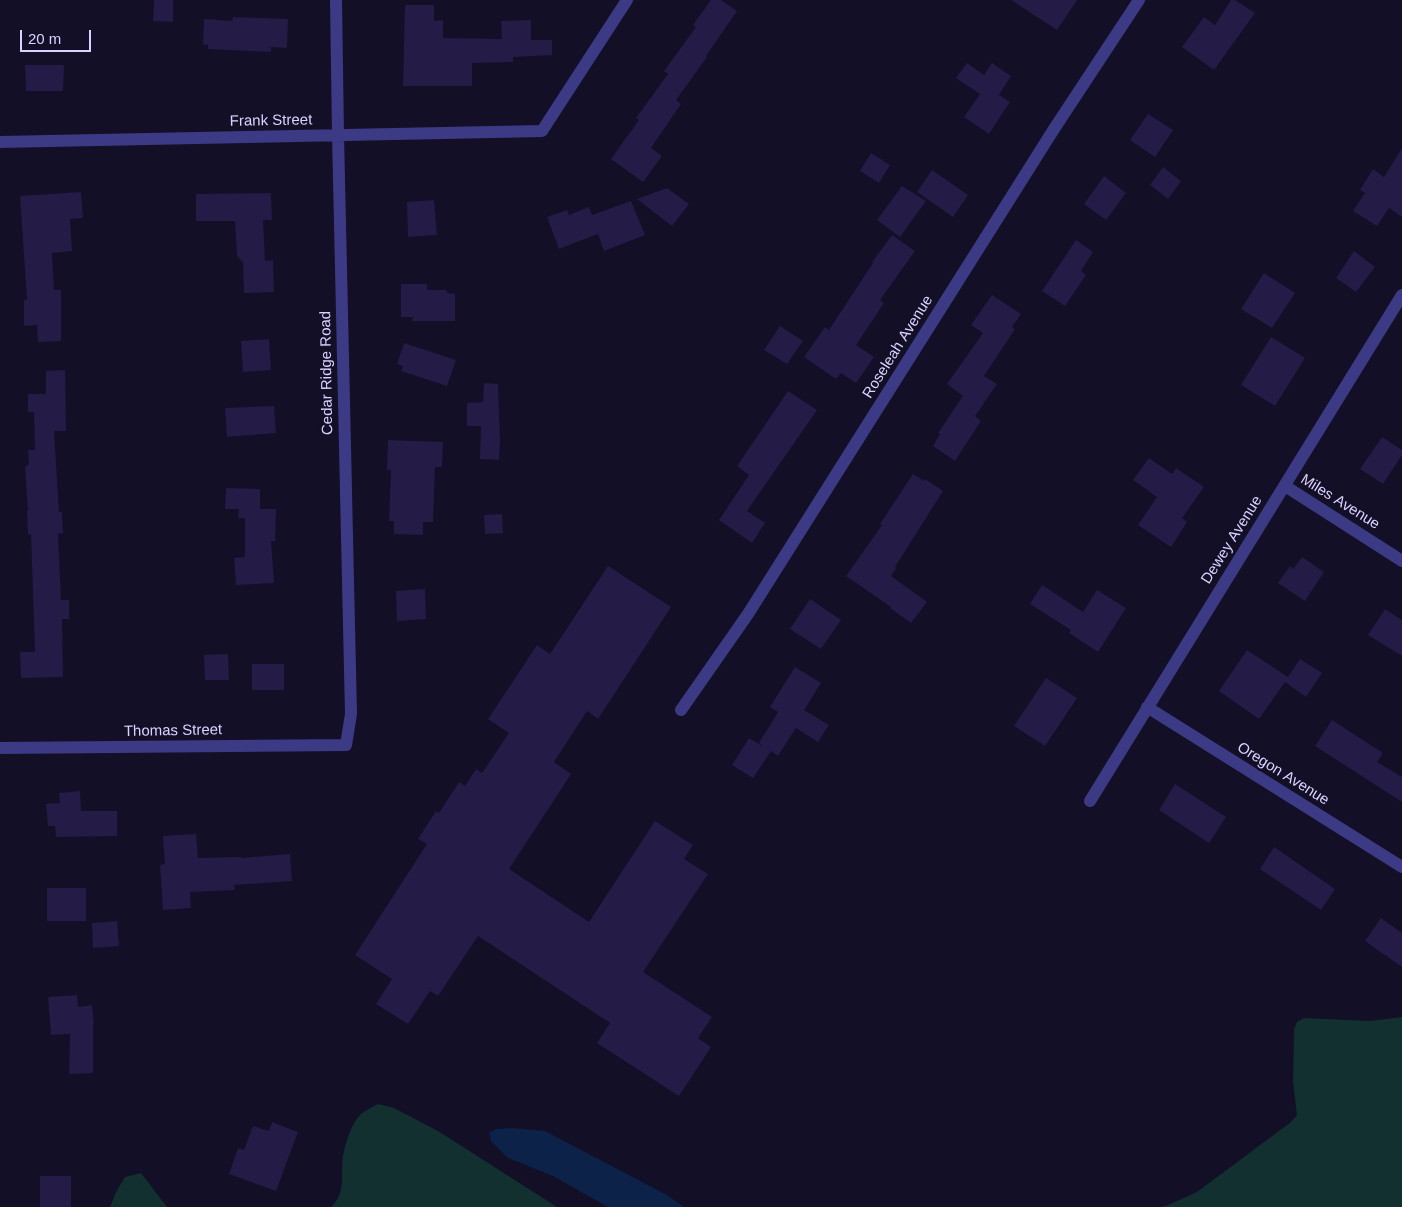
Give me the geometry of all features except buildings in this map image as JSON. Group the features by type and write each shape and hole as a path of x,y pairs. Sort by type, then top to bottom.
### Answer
{"street":[{"name":"Cedar Ridge Road","path":"336,0 351,714 346,745"},
{"name":"Frank Street","path":"0,142 542,131 627,0"},
{"name":"Roseleah Avenue","path":"681,710 748,614 1054,129 1139,0"},
{"name":"Dewey Avenue","path":"1090,801 1402,295"},
{"name":"Miles Avenue","path":"1285,486 1402,561"},
{"name":"Oregon Avenue","path":"1147,708 1402,867"},
{"name":"Thomas Street","path":"0,748 346,745"}],"green space":[{"path":"1402,1017 1402,1207 1161,1207 1197,1192 1291,1122 1297,1115 1293,1082 1294,1030 1297,1022 1304,1018 1369,1021"},
{"path":"378,1104 394,1108 438,1131 557,1207 331,1207 341,1189 343,1156 352,1128 361,1114"},
{"path":"141,1173 167,1207 110,1207 125,1177"}],"water":[{"path":"512,1128 545,1131 667,1195 684,1207 608,1207 553,1176 508,1158 491,1141 489,1133 496,1129"}]}
